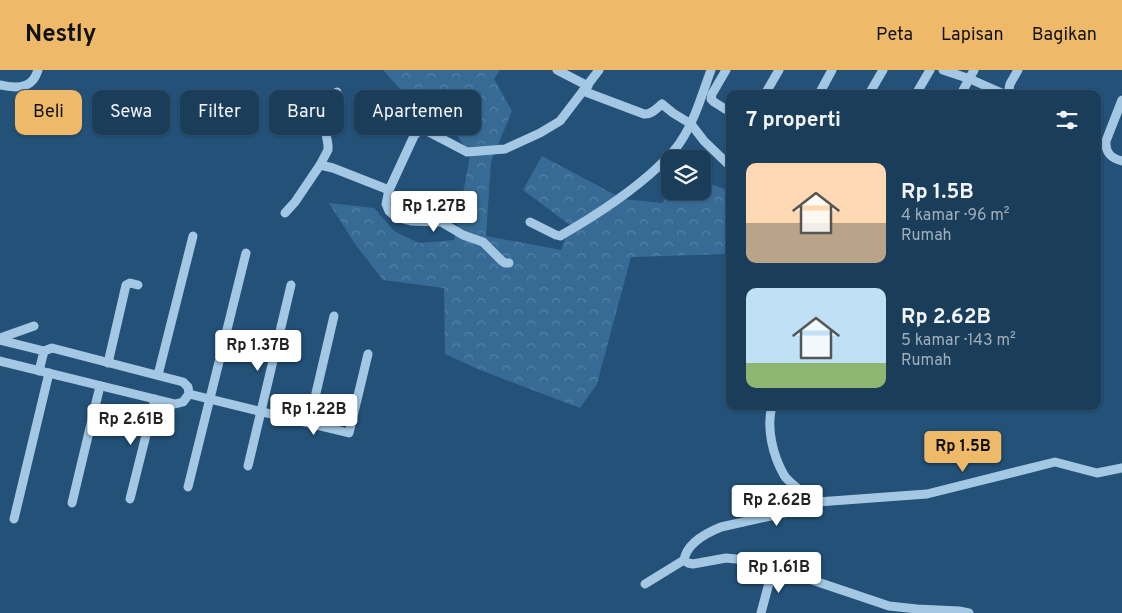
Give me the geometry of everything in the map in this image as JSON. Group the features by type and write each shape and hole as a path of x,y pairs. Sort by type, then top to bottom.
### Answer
{"street":[{"path":"0,85 13,87 29,84 33,81 38,70"},
{"path":"557,70 586,89 647,115 662,104 672,113 691,124 704,141 726,162"},
{"path":"509,263 502,261 483,242 462,235 441,222 402,220 389,211 386,204 389,190 414,136 417,132 425,130 466,152 505,149 540,134 560,121 599,70"},
{"path":"530,222 556,236 560,236 607,207 640,183 680,143 691,124 711,70"},
{"path":"726,70 711,99 726,110"},
{"path":"767,90 779,70"},
{"path":"821,90 832,70"},
{"path":"871,90 883,70"},
{"path":"918,90 930,70"},
{"path":"943,70 972,74 998,90"},
{"path":"1009,90 1018,70"},
{"path":"963,90 972,74"},
{"path":"1122,100 1105,146 1106,151 1112,158 1122,161"},
{"path":"285,213 295,202 328,150 326,135"},
{"path":"320,165 333,168 389,190"},
{"path":"158,375 193,236"},
{"path":"188,488 246,253"},
{"path":"108,362 126,285 130,283 138,285"},
{"path":"248,466 291,285"},
{"path":"309,423 334,316"},
{"path":"0,339 34,326"},
{"path":"0,339 44,351 52,348 183,382 188,387 189,394 183,402 175,404 0,361"},
{"path":"38,371 44,351"},
{"path":"189,394 349,432 368,354"},
{"path":"14,519 49,373"},
{"path":"72,503 100,386"},
{"path":"130,499 155,399"},
{"path":"771,410 769,422 770,434 779,465 786,478 796,486 803,496 804,503"},
{"path":"645,584 684,560 685,554 694,542 715,530 793,511 804,503 927,494 1055,462 1097,473 1122,468"},
{"path":"684,560 693,564 726,558 746,560 800,576 896,610 959,611 969,613"},
{"path":"761,613 773,568"}],"green space":[{"path":"383,70 500,70 494,79 512,111 491,162 486,236 561,250 570,225 523,190 542,156 623,199 662,203 664,200 711,200 711,184 726,190 726,254 631,257 597,384 580,408 480,370 445,354 444,288 383,280 355,244 329,203 374,208 394,231 419,243 454,240 470,156 457,135 481,135 481,90 402,90"}]}
